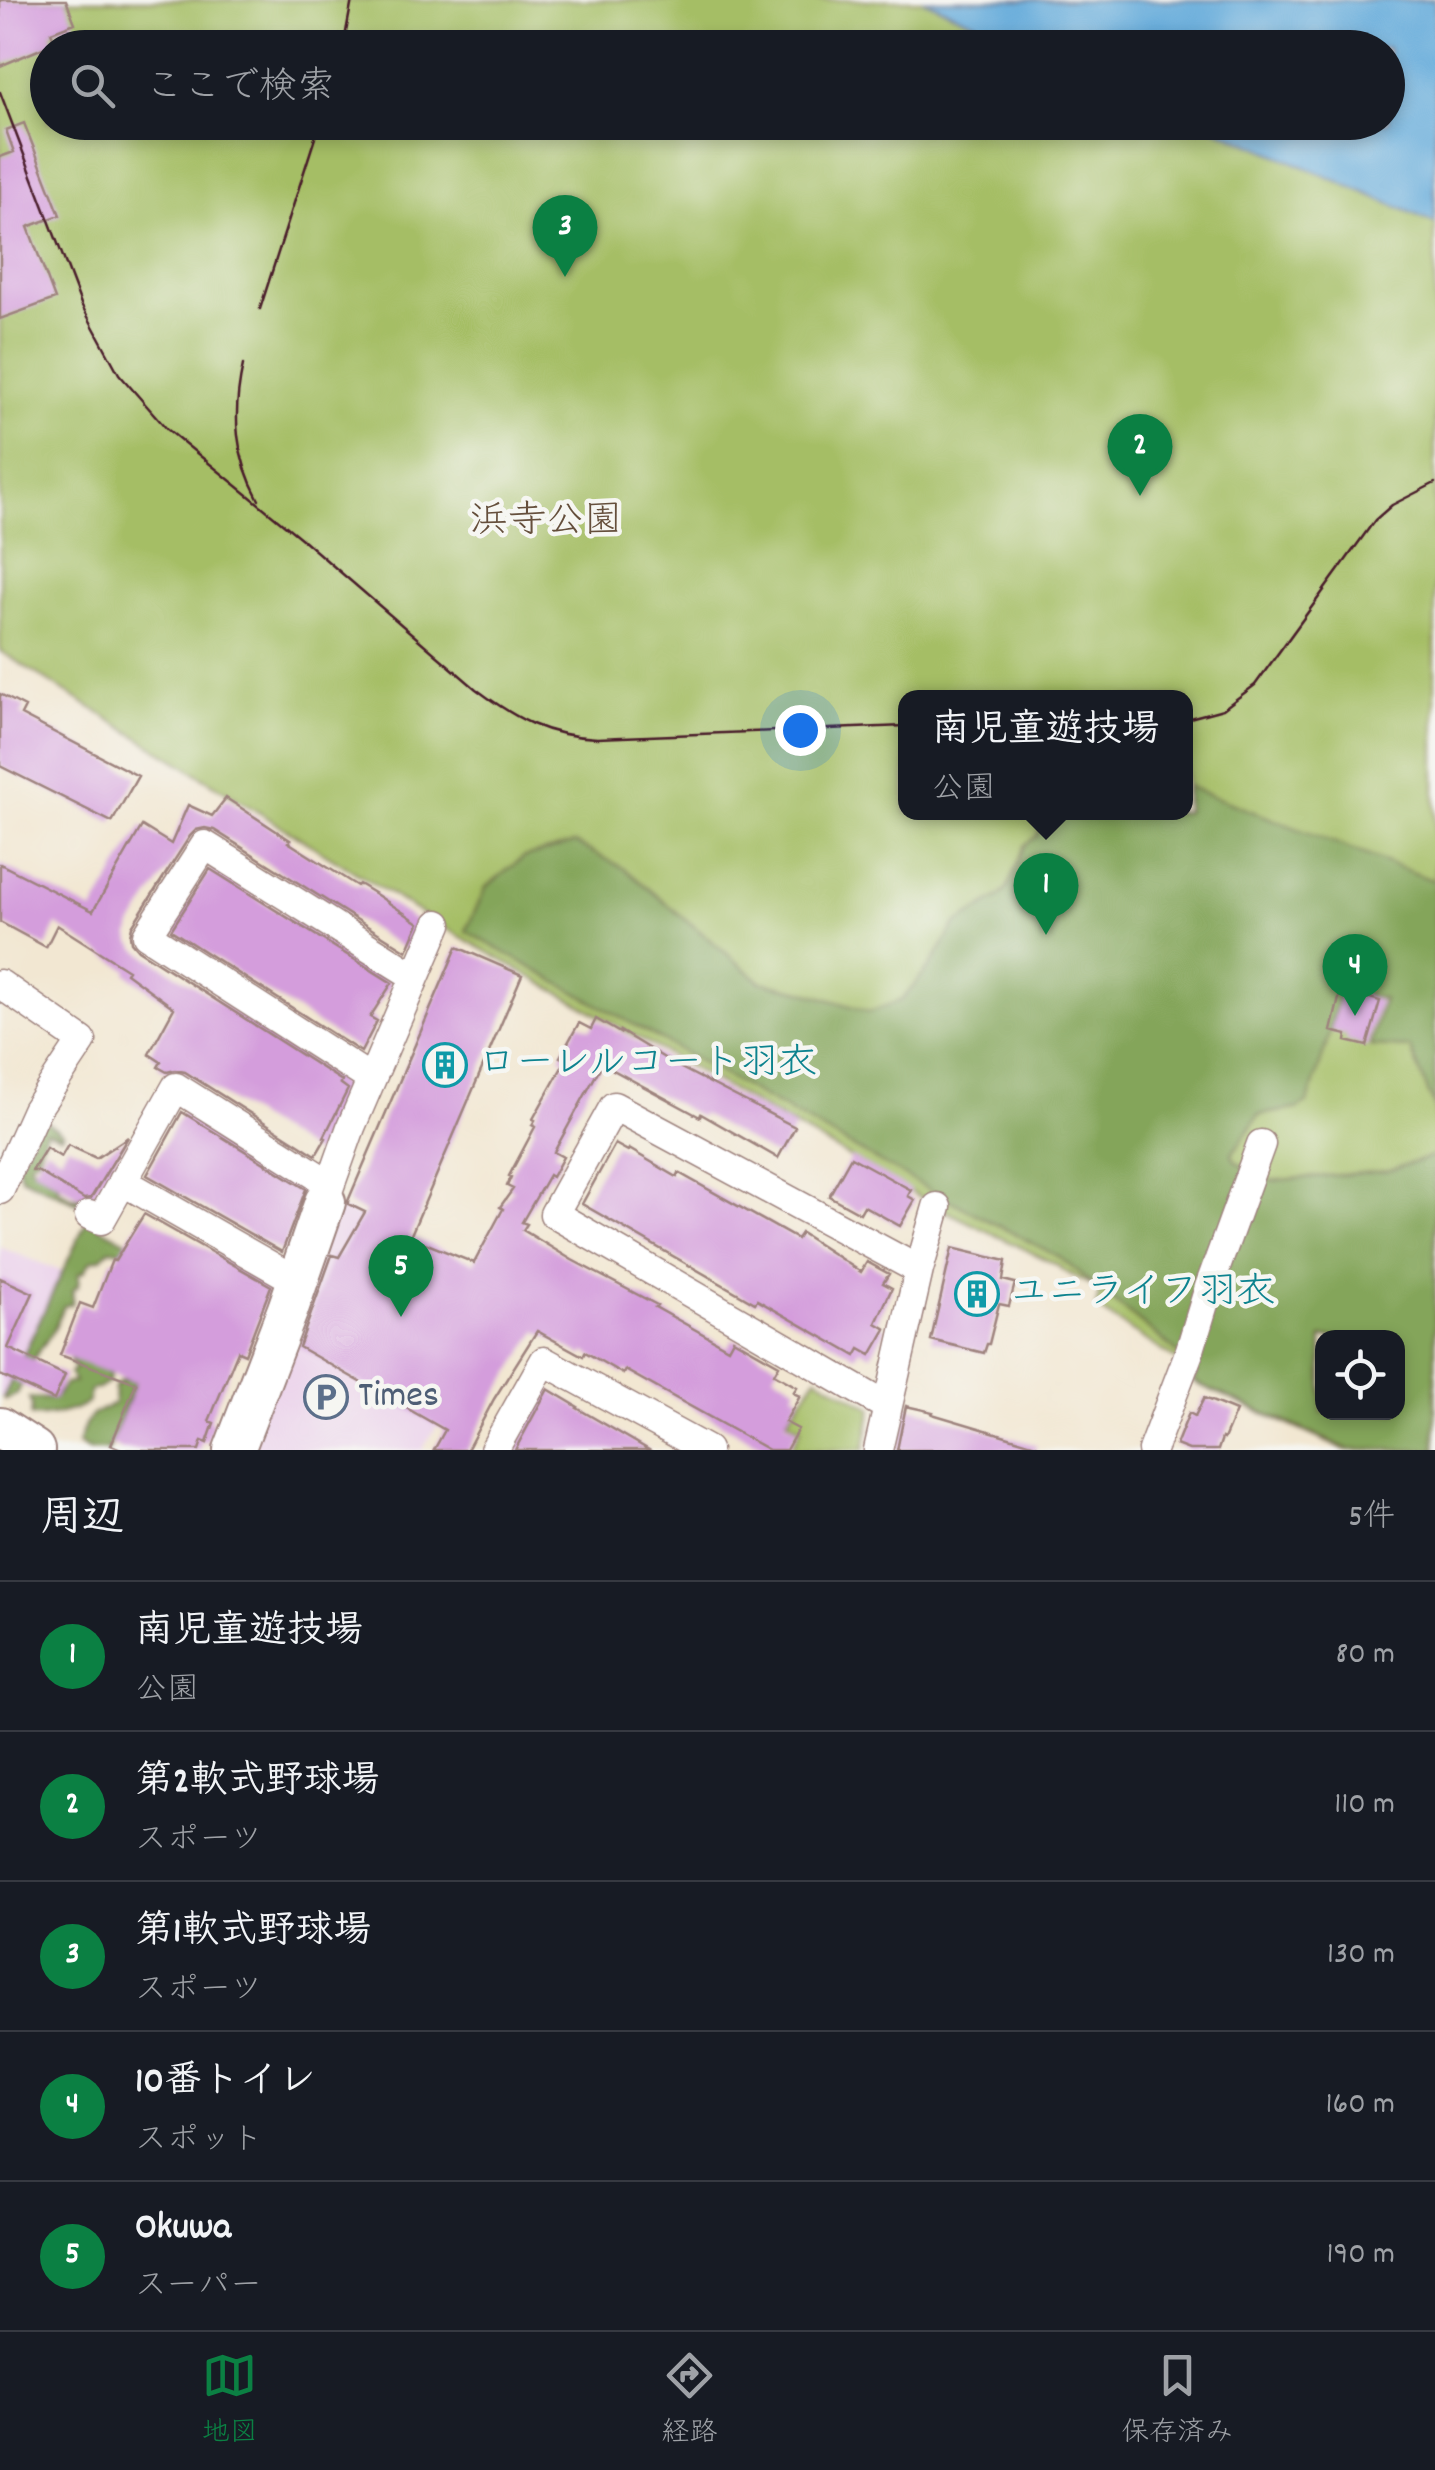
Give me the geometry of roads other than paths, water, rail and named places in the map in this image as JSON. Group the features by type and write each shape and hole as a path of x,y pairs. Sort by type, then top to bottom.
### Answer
{"street":[{"path":"370,1079 146,935 205,845 414,976"},
{"path":"234,1450 370,1079 438,924"},
{"path":"0,984 82,1041 36,1110 0,1190"},
{"path":"89,1215 101,1220 176,1087 328,1193"},
{"path":"886,1406 554,1214 614,1106 919,1270"},
{"path":"1152,1450 1261,1144"},
{"path":"122,1181 298,1280"},
{"path":"878,1450 937,1207"},
{"path":"494,1450 544,1361 707,1450"},
{"path":"0,1428 34,1450"}],"water":[{"path":"923,0 1435,0 1435,223 1242,140 1405,140 1405,30 993,30"}],"tram line":[{"path":"346,30 352,0"},
{"path":"0,92 81,304 119,374 167,429 491,700 547,730 579,737 898,726"},
{"path":"260,309 314,140"},
{"path":"243,365 237,401 238,435 245,467 259,500"},
{"path":"1193,717 1223,709 1255,685 1375,520 1392,505 1435,483"}],"place":[{"name":"第1軟式野球場","path":"565,277"},
{"name":"第2軟式野球場","path":"1140,496"},
{"name":"南児童遊技場","path":"1046,935"},
{"name":"10番トイレ","path":"1355,1016"},
{"name":"ローレルコート羽衣","path":"445,1065"},
{"name":"ユニライフ羽衣","path":"977,1294"},
{"name":"Okuwa","path":"401,1317"},
{"name":"Times","path":"326,1397"}],"park label":[{"name":"浜寺公園","path":"546,523"}]}
